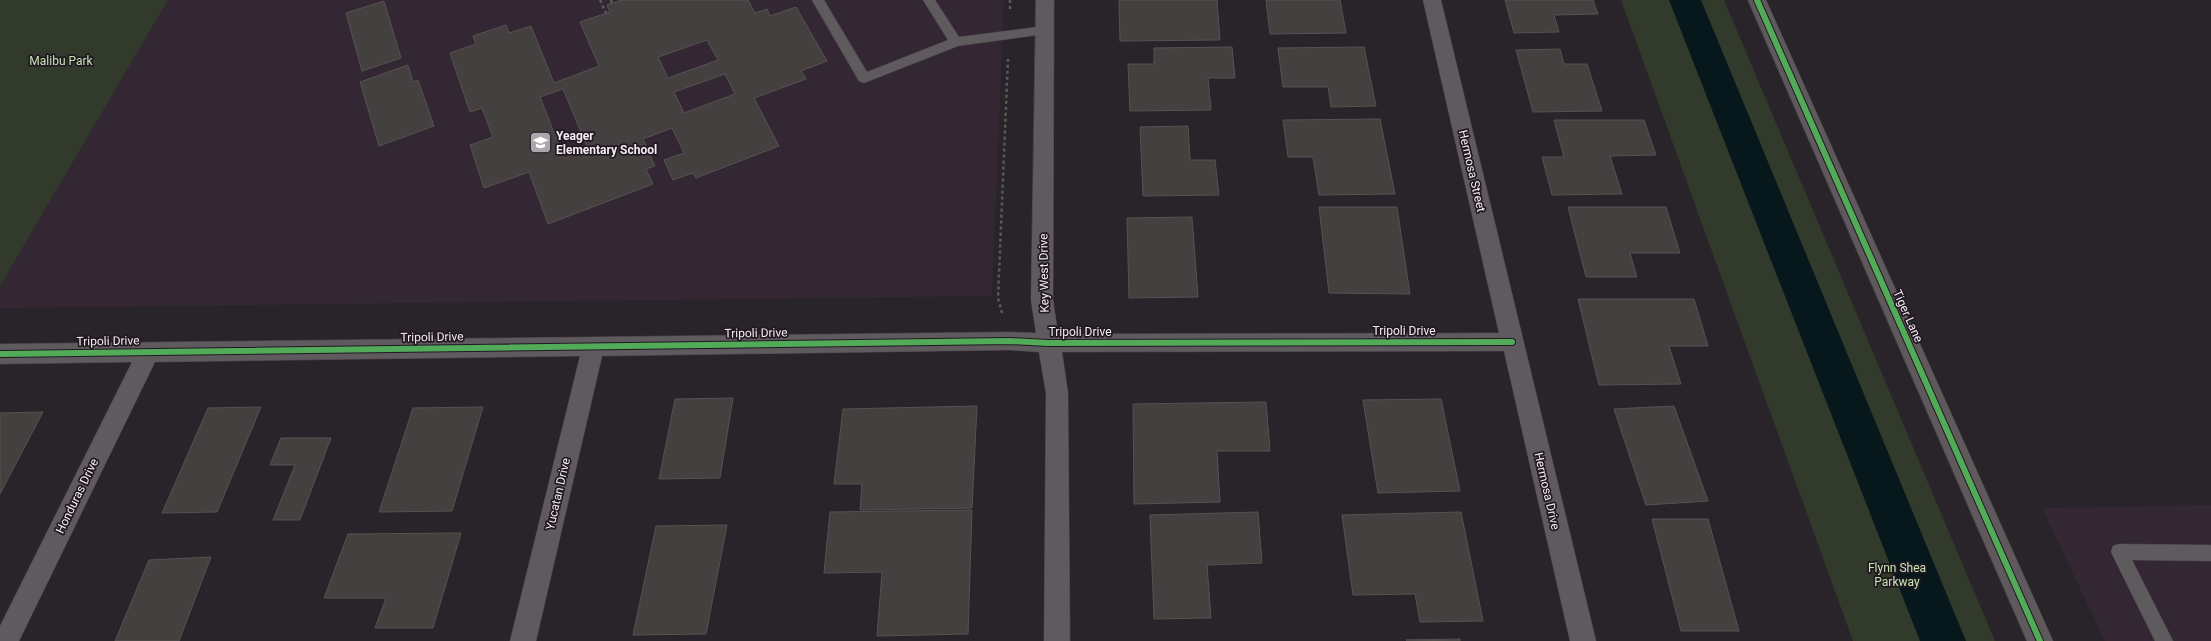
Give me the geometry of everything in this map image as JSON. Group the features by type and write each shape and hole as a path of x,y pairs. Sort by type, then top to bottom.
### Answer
{"street":[{"name":"Key West Drive","path":"1045,0 1042,300 1057,392 1057,641"},
{"name":"Hermosa Street","path":"1432,0 1512,342"},
{"name":"Tiger Lane","path":"1757,0 2040,641"},
{"name":"Tripoli Drive","path":"0,354 1009,341 1048,343 1512,342"},
{"name":"Hermosa Drive","path":"1512,342 1583,641"},
{"name":"Yucatan Drive","path":"523,641 593,346"},
{"name":"Honduras Drive","path":"6,641 148,352"}],"lane":[{"path":"818,0 864,78 956,42 1045,30"},
{"path":"929,0 956,42"},
{"path":"2164,641 2119,552 2211,553"}],"path":[{"path":"600,0 606,13"},
{"path":"611,0 612,4"},
{"path":"1009,341 998,298 1010,0"}],"shaded area":[{"name":"Yeager Elementary School","path":"168,0 1004,0 992,296 0,308 0,286"},
{"path":"2211,505 2211,641 2105,641 2042,508"}],"green space":[{"name":"Malibu Park","path":"0,0 168,0 0,286"},
{"name":"Flynn Shea Parkway","path":"1621,0 1724,0 1995,641 1853,641"}],"building":[{"path":"622,0 748,0 755,13 767,9 770,16 796,7 827,61 801,71 806,79 754,98 779,146 696,178 693,173 673,180 664,160 684,153 672,128 643,139 655,166 646,169 653,184 548,224 529,172 484,188 470,145 493,137 482,108 470,112 450,53 476,44 473,36 506,25 509,33 531,26 554,83 599,66 580,22 610,12 607,5","holes":["707,40 718,60 668,78 658,57","725,74 735,94 684,113 674,92","563,89 588,149 564,158 540,97"]},
{"path":"1119,0 1217,0 1220,40 1120,41"},
{"path":"1266,0 1340,0 1346,33 1270,34"},
{"path":"1505,0 1593,0 1598,14 1554,15 1559,32 1514,33"},
{"path":"384,1 401,58 362,71 346,13"},
{"path":"1232,47 1235,78 1208,78 1211,110 1130,111 1128,64 1154,64 1154,48"},
{"path":"1364,47 1376,106 1331,107 1328,87 1283,87 1278,48"},
{"path":"1560,49 1564,64 1587,64 1602,111 1533,112 1516,50"},
{"path":"408,65 413,82 418,80 434,126 379,146 360,82"},
{"path":"1380,119 1395,194 1319,195 1313,157 1288,157 1283,120"},
{"path":"1554,120 1644,120 1656,155 1610,156 1622,194 1552,195 1542,157 1564,157"},
{"path":"1188,126 1190,160 1215,160 1219,195 1143,196 1140,127"},
{"path":"1319,207 1397,207 1410,294 1329,293"},
{"path":"1568,207 1666,207 1680,253 1630,253 1637,277 1586,277"},
{"path":"1192,217 1198,297 1129,298 1127,218"},
{"path":"1578,299 1694,299 1708,346 1669,346 1681,384 1599,385"},
{"path":"733,398 720,478 659,479 675,399"},
{"path":"1441,399 1460,491 1378,493 1363,400"},
{"path":"1266,402 1270,451 1217,451 1220,502 1134,504 1133,404"},
{"path":"977,406 972,508 860,510 862,484 834,484 843,409"},
{"path":"1674,406 1708,501 1646,505 1614,409"},
{"path":"261,407 217,512 162,513 208,408"},
{"path":"483,407 452,511 379,512 413,408"},
{"path":"43,412 0,494 0,413"},
{"path":"281,438 331,438 300,520 273,520 295,465 270,465"},
{"path":"972,510 968,634 877,636 882,572 824,573 830,512"},
{"path":"1258,512 1262,563 1207,565 1211,618 1154,619 1150,515"},
{"path":"1461,512 1483,621 1420,622 1415,594 1353,595 1342,515"},
{"path":"1652,519 1708,519 1739,631 1681,631"},
{"path":"727,525 706,634 633,635 656,526"},
{"path":"461,533 433,628 375,628 386,598 324,598 348,534"},
{"path":"211,557 179,641 115,641 149,560"},
{"path":"1460,639 1460,641 1406,640"}],"waterway":[{"path":"1685,0 1943,641"}],"cycle path":[{"path":"1757,0 2040,641"},
{"path":"0,354 1009,341 1048,343 1512,342"}],"place":[{"name":"Yeager Elementary School","path":"541,143"}]}
